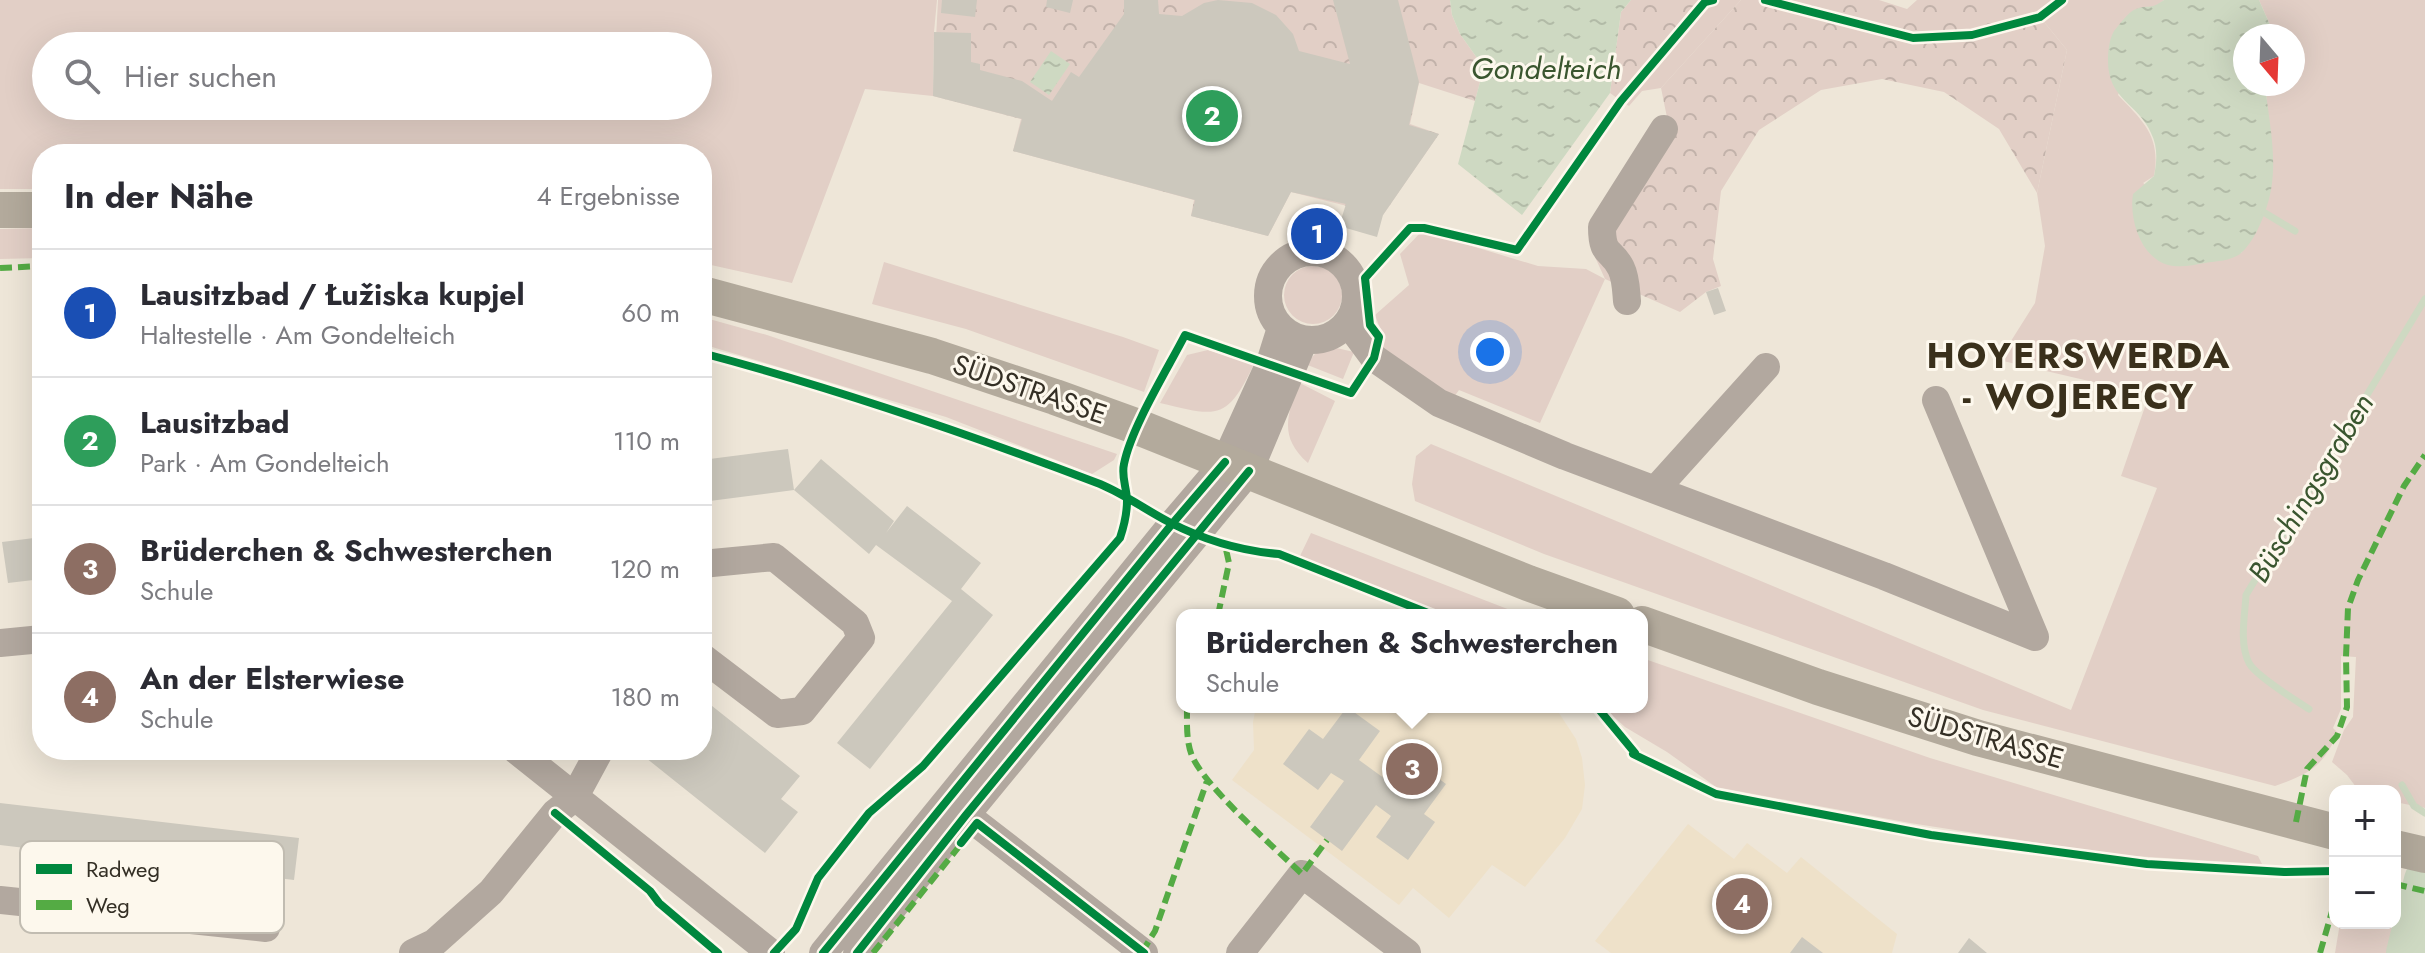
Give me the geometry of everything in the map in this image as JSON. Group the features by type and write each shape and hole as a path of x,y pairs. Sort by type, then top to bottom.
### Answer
{"main road":[{"path":"0,210 32,210"},
{"name":"SÜDSTRASSE","path":"712,297 932,356 1138,427 1600,609"},
{"name":"SÜDSTRASSE","path":"1648,626 1818,687 1978,738 2329,830"},
{"path":"2401,849 2425,855"}],"street":[{"path":"1627,301 1625,277 1620,265 1606,253 1602,243 1602,227 1664,129"},
{"path":"1302,252 1319,252 1340,261 1350,274 1356,292 1355,307 1348,323 1320,340 1292,334 1271,314 1267,295 1272,275 1289,258 1302,252"},
{"path":"1348,323 1374,358 1439,403 1551,451 1884,576 2035,637 1936,400"},
{"path":"857,953 1237,467 1270,363 1292,334"},
{"path":"1656,489 1766,367"},
{"path":"823,953 1172,524 1237,467"},
{"path":"712,563 774,557 855,623 861,638 802,711 777,714 712,665"},
{"path":"0,643 32,640"},
{"path":"530,760 771,953"},
{"path":"577,800 595,760"},
{"path":"413,953 434,943 491,892 555,813 577,800 610,760"},
{"path":"966,815 1144,953"},
{"path":"1240,953 1302,874 1407,953"},
{"path":"0,900 20,902"}],"shaded area":[{"path":"1255,713 1559,713 1576,739 1582,758 1585,785 1582,809 1565,838 1525,887 1492,865 1449,918 1413,888 1399,905 1232,780 1254,750"},
{"path":"1688,824 1734,859 1747,843 1787,873 1801,857 1897,934 1892,953 1611,953 1595,941"}],"green space":[{"path":"0,0 937,0 933,96 865,89 792,283 712,265 712,144 32,144 32,189 0,189"},
{"path":"938,0 1450,0 1460,34 1477,58 1480,82 1475,101 1419,83 1410,124 1439,134 1383,215 1291,192 1268,236 1191,216 1194,200 1013,151 1021,119 933,96"},
{"path":"1631,0 1713,0 1705,2 1621,101 1610,93 1621,12"},
{"path":"1741,0 1661,88 1642,91 1629,106 1621,101 1705,2"},
{"path":"1741,0 1879,0 1907,9 1917,0 2066,0 2040,17 2067,50 2037,193 1999,129 1944,92 1882,79 1821,90 1759,130 1721,191 1713,259 1721,286 1706,292 1680,312 1605,279 1595,257 1670,132 1661,88"},
{"path":"2066,0 2164,0 2154,8 2118,95 2143,122 2153,140 2154,176 2143,183 2241,253 2255,234 2269,193 2271,151 2266,96 2305,96 2305,24 2270,24 2259,0 2425,0 2425,808 2401,803 2401,785 2354,785 2332,762 2344,730 2353,717 2356,657 2341,656 2341,709 2333,728 2338,733 2326,754 2307,772 2275,786 1983,710 1544,554 1415,501 1412,484 1416,456 1431,444 2071,710 2157,488 2121,476 2149,395 1999,360 2035,303 2045,246 2037,193 2067,50 2040,17"},
{"path":"32,228 32,258 0,259 0,229"},
{"path":"1422,231 1538,266 1586,269 1605,279 1540,423 1459,390 1439,418 1374,358 1383,336 1375,315 1409,285 1400,254"},
{"path":"884,262 1159,350 1144,392 966,329 872,304"},
{"path":"1313,266 1334,274 1342,295 1334,316 1313,324 1292,316 1284,295 1292,274"},
{"path":"712,320 767,335 1117,454 1114,460 1092,474 946,417 712,347"},
{"path":"1332,347 1354,352 1343,379 1305,364 1316,353"},
{"path":"1208,350 1254,364 1245,383 1228,405 1208,412 1160,403 1187,355"},
{"path":"1298,382 1335,401 1308,463 1292,444 1289,434 1289,415"},
{"path":"1311,533 1507,609 1429,609 1300,556"},
{"path":"1648,660 1930,758 2258,856 2262,864 2117,855 1910,823 1716,787 1625,727 1610,713 1648,713"},
{"path":"2401,896 2425,902 2425,953 2335,953 2339,929 2401,929"}],"water":[{"name":"Gondelteich","path":"1450,0 1631,0 1621,12 1610,93 1522,215 1458,164 1480,82 1477,58 1460,34"},
{"path":"2164,0 2259,0 2270,24 2233,24 2233,96 2266,96 2273,176 2267,206 2253,238 2240,254 2228,259 2186,266 2168,265 2150,254 2138,236 2133,194 2154,176 2156,149 2146,123 2113,85 2108,61 2114,31 2133,11"},
{"path":"1051,51 1070,64 1049,95 1030,82"}],"building":[{"path":"942,0 977,0 975,17 941,13"},
{"path":"1047,0 1073,0 1070,13 1046,7"},
{"path":"1124,0 1158,0 1159,14 1182,16 1204,3 1218,0 1252,3 1276,15 1293,34 1299,51 1350,64 1333,0 1398,0 1419,82 1409,125 1439,134 1383,215 1377,237 1339,226 1346,204 1291,192 1268,236 1191,216 1195,200 1013,151 1022,119 933,96 934,32 971,33 971,62 980,64 980,70 1022,81 1052,101 1071,72 1079,77 1124,14"},
{"path":"1718,288 1726,311 1714,315 1706,292"},
{"path":"788,449 794,490 712,501 712,459"},
{"path":"821,459 894,521 886,533 907,506 981,563 961,589 993,615 870,769 837,743 952,601 876,545 869,554 794,490"},
{"path":"32,538 32,580 8,583 2,542"},
{"path":"712,706 800,776 781,799 798,812 765,853 649,760 712,760"},
{"path":"1342,713 1355,713 1380,731 1359,760 1392,784 1411,758 1446,784 1424,814 1435,822 1408,860 1376,837 1391,816 1376,805 1342,851 1310,827 1344,781 1331,773 1318,790 1283,764 1309,729 1323,739"},
{"path":"0,803 299,838 294,880 284,879 284,841 20,841 20,847 0,845"},
{"path":"1802,937 1823,953 1790,953"},
{"path":"1969,938 1987,953 1958,953"}],"waterway":[{"path":"2265,213 2295,231"},
{"name":"Büschingsgraben","path":"2309,709 2267,681 2249,663 2243,638 2246,595 2425,299"},
{"name":"Büschingsgraben","path":"2402,785 2414,806 2425,813"},
{"path":"2407,953 2425,880"}],"marked path":[{"path":"0,268 32,266"},
{"path":"2296,822 2307,769 2337,736 2347,707 2348,608 2358,580 2404,486 2425,455"},
{"path":"1219,609 1229,563 1225,545"},
{"path":"1187,713 1192,756 1200,769 1226,801 1302,874 1327,840"},
{"path":"1142,952 1155,931 1208,778"},
{"path":"873,953 966,838"},
{"path":"2401,885 2425,891"},
{"path":"2320,953 2329,922"}],"cycle path":[{"path":"774,953 796,929 818,878 869,813 923,766 1120,538 1126,511 1123,469 1128,450 1185,335 1351,393 1374,358 1379,337 1370,325 1365,278 1410,228 1424,228 1517,250 1621,101 1705,2 1713,0"},
{"path":"1765,0 1913,38 1972,35 2040,17 2062,0"},
{"path":"712,356 853,397 1002,448 1100,484 1196,534 1223,544 1279,554 1418,609"},
{"path":"823,953 1225,462"},
{"path":"857,953 966,815 1249,471"},
{"path":"1602,713 1633,754 1716,794 1931,835 2147,864 2284,872 2329,871"},
{"path":"555,813 650,891 659,903 718,953"},
{"path":"961,843 977,823 1144,953"}],"place":[{"name":"Lausitzbad","path":"1212,116"},
{"name":"Lausitzbad / Łužiska kupjel","path":"1317,234"},
{"name":"Brüderchen & Schwesterchen","path":"1412,769"},
{"name":"An der Elsterwiese","path":"1742,904"}],"district":[{"name":"HOYERSWERDA - WOJERECY","path":"2079,376"}]}
